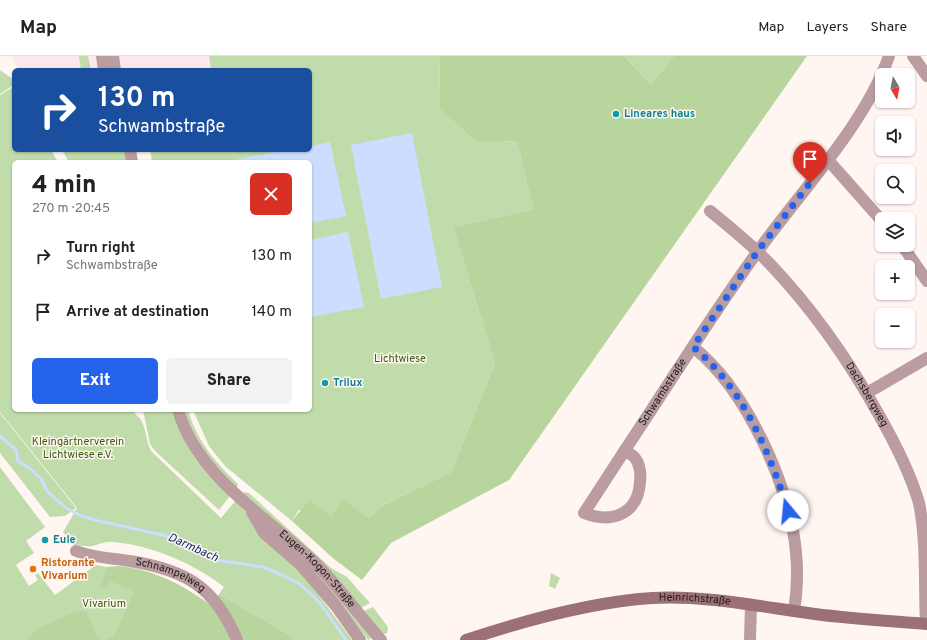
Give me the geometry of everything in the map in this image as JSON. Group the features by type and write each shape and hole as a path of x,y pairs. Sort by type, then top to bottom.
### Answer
{"main road":[{"name":"Heinrichstraße","path":"466,640 553,616 615,602 653,598 690,598 833,616 927,624"}],"street":[{"path":"102,56 104,68"},
{"path":"112,56 115,68"},
{"name":"Schwambstraße","path":"625,450 636,459 641,474 640,492 631,508 616,517 598,518 584,513 625,450 693,347 757,252 828,160 867,103 889,56"},
{"path":"913,56 927,76"},
{"path":"828,160 875,213"},
{"name":"Dachsbergweg","path":"710,211 770,264 816,320 848,364 901,454 919,504 927,556 927,624"},
{"path":"907,252 927,281"},
{"path":"693,347 705,356 742,405 761,438 771,461 786,504 794,534 797,572 794,611"},
{"path":"867,394 927,358"},
{"name":"Eugen-Kogon-Straße","path":"179,412 182,424 195,449 207,466 313,561 381,640"},
{"name":"Eugen-Kogon-Straße","path":"248,504 264,533 300,565 336,606 360,640"},
{"name":"Schnampelweg","path":"76,551 90,556 146,564 165,569 193,581 205,589 220,606 228,619 237,640"},
{"path":"750,640 751,605"}],"shaded area":[{"path":"12,56 209,56 211,68 16,68"}],"green space":[{"path":"79,56 88,56 91,68 81,68"},
{"name":"Lichtwiese","path":"209,56 440,56 439,109 478,143 517,141 533,209 453,227 495,363 451,472 382,506 369,518 343,501 336,508 333,516 299,510 292,521 225,466 209,446 194,412 312,412 312,160 152,160 150,152 312,152 312,68 211,68"},
{"path":"440,56 624,56 651,84 674,56 807,56 509,480 391,543 362,580 334,559 292,521 309,500 332,516 336,508 343,500 369,518 382,506 451,472 495,363 453,227 533,209 517,141 478,143 439,109"},
{"path":"624,56 674,56 651,84"},
{"path":"0,70 12,79 12,86 0,94"},
{"name":"Kleingärtnerverein Lichtwiese e.V.","path":"12,88 12,152 52,152 57,160 12,160 12,412 134,412 143,423 151,451 221,518 236,500 306,578 352,640 294,640 293,637 219,594 224,587 212,578 186,563 143,547 129,544 106,542 93,546 74,545 63,532 77,508 0,412 0,95"},
{"path":"63,152 124,152 126,160 68,160"},
{"path":"143,412 173,412 188,447 195,458 219,486 230,496 219,510 155,451 150,444"},
{"path":"184,412 189,412 196,432 214,459 238,484 237,488 219,470 194,433"},
{"path":"0,413 76,508 65,516 50,517 0,453"},
{"name":"Vivarium","path":"0,467 45,527 26,541 34,553 16,565 29,586 38,580 35,575 38,573 55,595 96,565 144,574 115,640 0,640"},
{"path":"244,492 249,493 331,568 347,577 370,603 361,608 243,494"},
{"path":"272,531 317,571 372,638 368,640 340,603"},
{"path":"118,566 144,571 168,580 192,592 213,607 219,594 293,637 294,640 103,640 114,636 134,593 131,590 110,581 106,587 100,588 107,567"},
{"path":"551,573 560,578 555,589 549,586"},
{"path":"373,607 388,627 387,633 382,635 364,611"},
{"path":"84,611 87,613 96,635 102,640 27,640 31,635 53,621"}],"water":[{"path":"412,133 442,287 381,299 351,145"},
{"path":"330,142 346,216 312,223 312,160 234,160 276,152 312,152 312,146"},
{"path":"348,232 364,307 312,317 312,240"}],"waterway":[{"name":"Darmbach","path":"0,436 16,450 18,461 31,469 41,479 47,491 66,508 94,520 167,536 216,560 263,567 282,575 300,584 320,603 346,640"}],"place":[{"name":"Lineares haus","path":"616,114"},
{"name":"Trilux","path":"325,383"},
{"name":"Eule","path":"45,540"},
{"name":"Ristorante Vivarium","path":"33,569"}],"route":[{"path":"788,511 771,461 761,438 742,405 705,356 693,347 757,252 810,183"}]}
